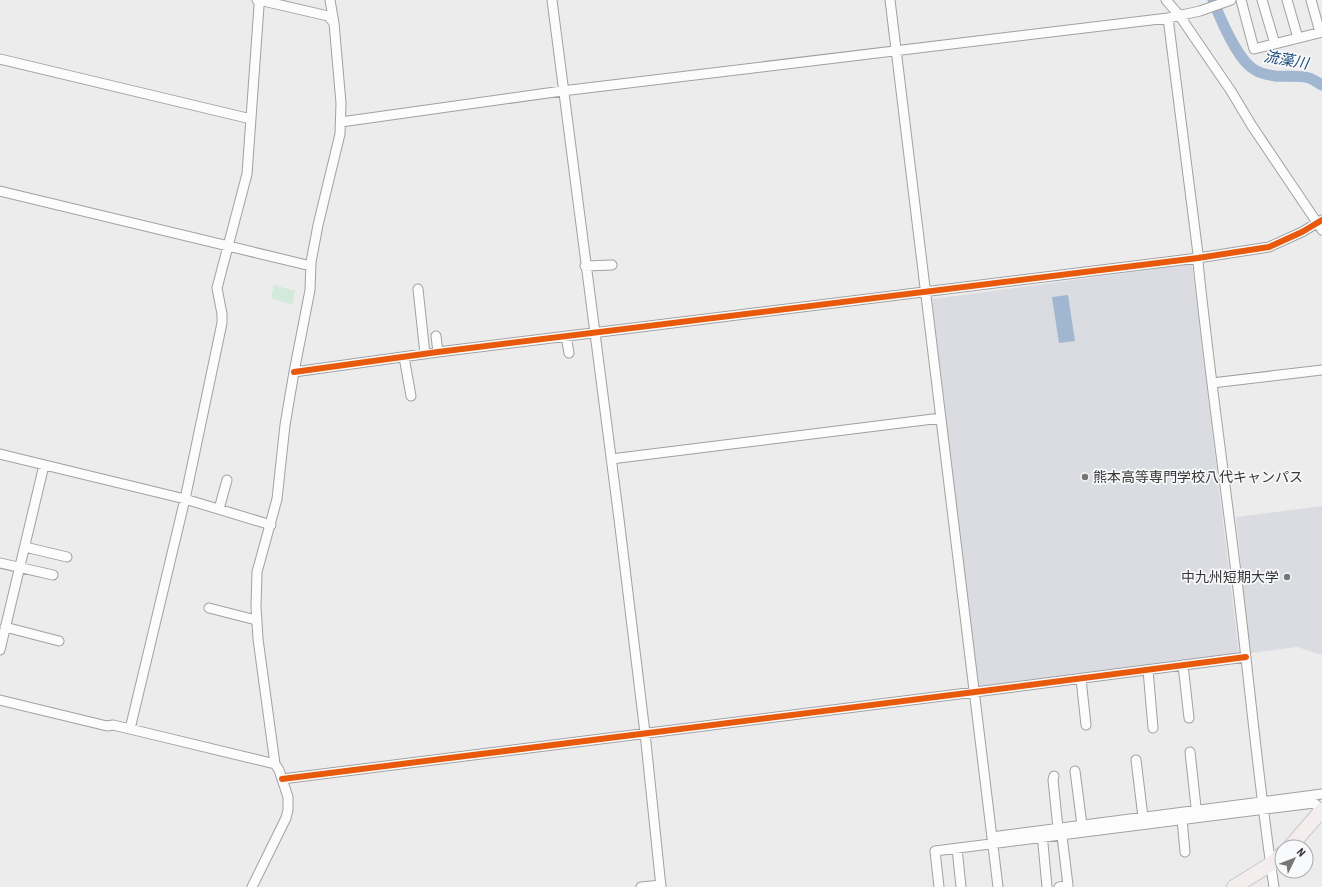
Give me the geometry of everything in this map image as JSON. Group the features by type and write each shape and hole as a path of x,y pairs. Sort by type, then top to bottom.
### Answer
{"highway":[{"path":"1295,839 1316,805"},
{"path":"1234,887 1274,861"}],"street":[{"path":"130,729 185,499 222,323 222,314 217,288 247,174 258,0 328,16 334,23"},
{"path":"252,887 286,818 288,810 288,797 275,764 269,726 256,607 258,572 277,499 285,425 310,290 311,266 318,225 340,134 342,103 334,23 330,0"},
{"path":"552,0 562,91 611,459 645,734 661,886 641,887"},
{"path":"890,0 998,887"},
{"path":"294,372 594,332 1198,258 1269,247 1320,224 1252,126 1231,90 1179,15 1166,0"},
{"path":"1241,0 1254,49 1321,32 1311,0"},
{"path":"1262,0 1275,44"},
{"path":"1287,0 1298,38"},
{"path":"341,122 562,91 1168,18 1200,11 1228,1"},
{"path":"1168,18 1246,657 1262,805 1274,887"},
{"path":"0,59 251,119"},
{"path":"0,191 311,266"},
{"path":"585,266 612,265"},
{"path":"418,289 426,354"},
{"path":"436,336 438,352"},
{"path":"566,336 569,353"},
{"path":"404,357 411,396"},
{"path":"1212,383 1322,370"},
{"path":"611,459 941,418"},
{"path":"0,454 185,499 270,525"},
{"path":"0,650 44,465"},
{"path":"219,509 227,480"},
{"path":"25,547 67,557"},
{"path":"0,564 20,567 52,575"},
{"path":"209,608 257,619"},
{"path":"5,627 59,641"},
{"path":"282,779 1246,657"},
{"path":"1182,665 1189,718"},
{"path":"1148,670 1153,728"},
{"path":"1081,678 1086,725"},
{"path":"0,700 107,726 113,725 275,764"},
{"path":"1190,752 1197,814"},
{"path":"1136,760 1143,817"},
{"path":"1075,772 1082,825"},
{"path":"1054,776 1053,780 1068,886 1059,887"},
{"path":"1060,830 1262,805 1316,805 1322,794"},
{"path":"939,887 935,851 957,848 992,840 1042,834 1082,825 1143,817 1182,819 1197,814"},
{"path":"1182,819 1185,852"},
{"path":"1042,834 1047,887"},
{"path":"957,848 961,887"}],"shaded area":[{"name":"熊本高等専門学校八代キャンパス","path":"1192,264 1239,654 1183,665 978,686 932,299"},
{"path":"1322,506 1322,655 1297,647 1250,653 1236,517"}],"green space":[{"path":"274,285 295,291 292,305 271,298"}],"water":[{"path":"1068,295 1075,341 1059,343 1052,297"}],"waterway":[{"name":"流藻川","path":"1213,0 1236,49 1249,65 1257,71 1265,74 1275,76 1306,77 1322,85"}],"cycle path":[{"path":"294,372 438,352 1198,258 1269,247 1302,232 1322,220"},
{"path":"282,779 1246,657"}],"place":[{"name":"熊本高等専門学校八代キャンパス","path":"1085,477"},
{"name":"中九州短期大学","path":"1287,577"}]}
